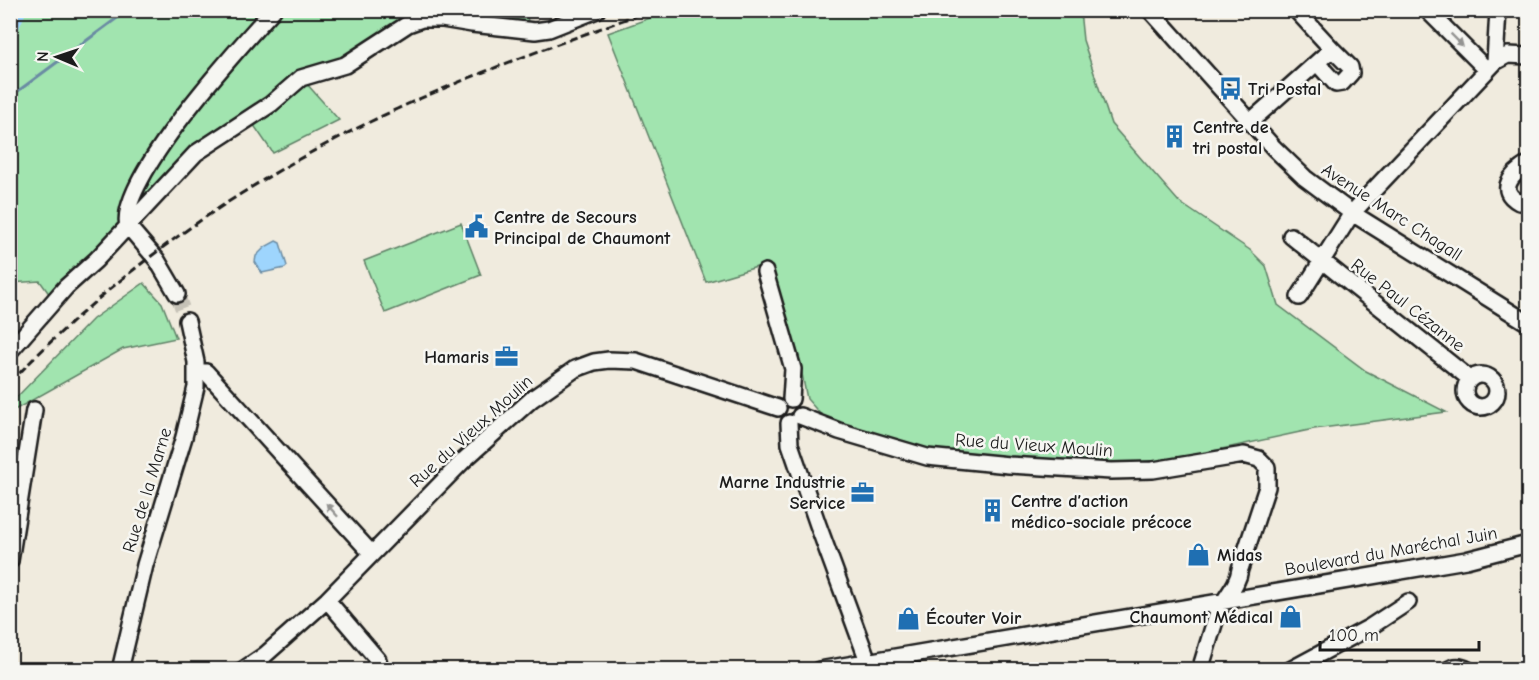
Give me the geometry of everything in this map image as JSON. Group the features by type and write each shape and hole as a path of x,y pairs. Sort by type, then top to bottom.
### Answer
{"street":[{"path":"177,294 158,260 128,226 127,212 164,142 194,102 273,10"},
{"path":"10,351 66,287 96,260 196,153 271,104 301,78 345,65 408,24 432,18 535,31 549,29 597,10"},
{"name":"Avenue Marc Chagall","path":"1150,10 1250,122 1305,178 1352,213 1528,323"},
{"path":"1296,10 1350,67 1351,73 1342,83 1336,84 1317,63"},
{"path":"1427,10 1491,66"},
{"path":"1491,66 1498,10"},
{"path":"1250,122 1332,49"},
{"path":"1299,297 1352,213 1491,66 1508,55 1528,56"},
{"path":"1528,164 1508,183 1508,192 1512,198 1519,202 1528,200"},
{"name":"Rue Paul Cézanne","path":"1291,236 1470,379"},
{"path":"765,272 793,369 791,399"},
{"name":"Rue de la Marne","path":"120,669 145,565 194,397 197,371 187,321"},
{"name":"Rue du Vieux Moulin","path":"243,669 265,655 327,600 463,461 532,399 575,369 594,362 636,361 777,408"},
{"path":"197,371 206,372 372,554"},
{"path":"795,420 780,418 777,408 783,400 791,399 800,405 790,444 868,661"},
{"path":"10,561 34,410"},
{"name":"Rue du Vieux Moulin","path":"795,420 927,457 1008,465 1112,471 1153,470 1244,455 1259,459 1267,467 1268,487 1238,580 1224,600"},
{"name":"Boulevard du Maréchal Juin","path":"819,669 1466,560 1528,546"},
{"path":"327,600 378,660 381,669"},
{"path":"1200,669 1224,600"},
{"path":"1290,669 1370,627 1408,602"},
{"path":"1448,669 1461,666 1468,669"}],"green space":[{"path":"527,10 528,24 418,11 345,60 297,72 112,232 50,295 40,281 11,283 10,11"},
{"path":"672,10 1080,11 1083,40 1111,124 1179,202 1250,250 1266,266 1278,305 1366,371 1446,412 1314,429 1162,462 1066,465 924,449 823,417 807,399 798,354 767,264 706,282 608,33"},
{"path":"306,83 339,120 273,153 253,124"},
{"path":"461,223 481,275 385,313 364,261"},
{"path":"144,283 162,303 176,338 123,349 11,412 11,403 93,319"}],"water":[{"path":"276,241 280,243 287,266 262,273 255,262 256,256"}],"waterway":[{"path":"10,24 16,10"},
{"path":"10,97 128,10"}],"tunnel":[{"path":"177,294 187,321"}],"railway":[{"path":"10,383 96,301 143,263 240,194 292,163 428,95 522,57 650,10"}],"place":[{"name":"Tri Postal","path":"1230,89"},
{"name":"Centre de tri postal","path":"1175,137"},
{"name":"Centre de Secours Principal de Chaumont","path":"476,227"},
{"name":"Hamaris","path":"507,357"},
{"name":"Marne Industrie Service","path":"863,492"},
{"name":"Centre d’action médico-sociale précoce","path":"993,511"},
{"name":"Midas","path":"1199,555"},
{"name":"Chaumont Médical","path":"1291,617"},
{"name":"Écouter Voir","path":"908,618"}]}
